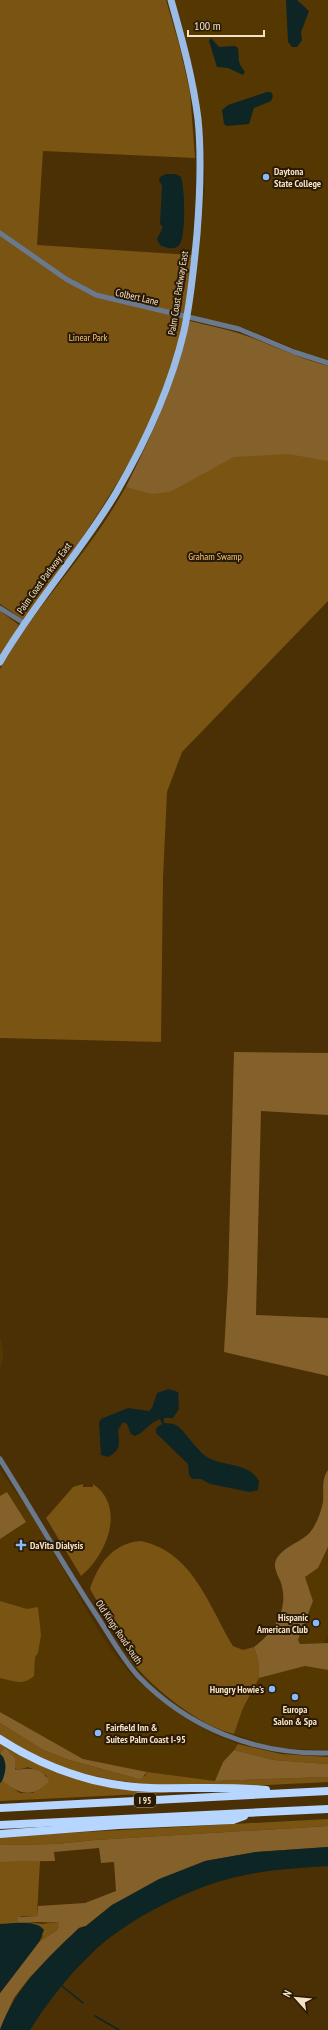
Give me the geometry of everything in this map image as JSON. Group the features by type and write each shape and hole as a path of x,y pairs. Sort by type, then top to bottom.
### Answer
{"highway":[{"path":"0,1739 46,1764 76,1775 106,1783 148,1788 256,1789 290,1793"},
{"name":"I 95","path":"0,1808 328,1791"},
{"name":"I 95","path":"0,1825 328,1809"},
{"path":"0,1834 119,1825 233,1820 253,1812"}],"main road":[{"name":"Palm Coast Parkway East","path":"0,662 24,623 88,536 125,476 170,380 186,318 194,264 199,204 199,133 195,101 187,61 171,0"}],"street":[{"name":"Colbert Lane","path":"0,233 84,290 110,300 244,331 294,352 328,363"},
{"path":"0,608 24,623"},
{"name":"Old Kings Road South","path":"0,1459 35,1514 75,1584 123,1656 136,1673 158,1694 199,1723 224,1736 275,1750 298,1753 328,1753"}],"shaded area":[{"name":"Daytona State College","path":"173,0 328,0 328,360 302,352 245,328 196,317 191,314 190,311 205,192 205,161 200,112"},
{"path":"189,321 237,333 299,357 328,366 328,461 288,454 234,457 170,492 152,494 126,487 154,427 171,385"},
{"path":"234,1052 328,1053 328,1115 261,1111 256,1315 328,1318 328,1376 224,1352 228,1282"},
{"path":"0,1337 3,1349 3,1360 0,1369"},
{"path":"0,1470 32,1515 98,1630 115,1655 134,1678 178,1713 213,1734 238,1744 223,1762 215,1781 163,1776 83,1759 0,1712"},
{"path":"328,1470 328,1547 318,1568 305,1577 313,1601 298,1640 300,1644 328,1643 328,1670 305,1666 259,1678 258,1660 254,1647 273,1628 281,1613 283,1605 282,1587 275,1563 281,1553 307,1535 315,1524 323,1502 324,1478"},
{"path":"7,1492 26,1522 0,1539 0,1496"},
{"path":"328,1547 328,1636 323,1643 300,1644 298,1640 313,1601 305,1577 318,1568"},
{"path":"305,1666 328,1670 328,1750 288,1749 264,1744 234,1734 243,1708 259,1678"},
{"path":"0,1712 83,1759 147,1772 141,1779 135,1778 69,1760 43,1750 0,1723"},
{"path":"5,1748 15,1758 15,1769 36,1770 44,1774 49,1782 37,1791 26,1793 20,1792 2,1781 4,1758 0,1754"},
{"path":"234,1750 274,1760 328,1764 328,1777 215,1781 223,1762"},
{"path":"328,1826 328,1847 256,1852 205,1861 112,1905 86,1926 79,1928 30,1977 14,1998 0,2029 0,1993 39,1942 57,1930 59,1926 58,1922 32,1922 21,1924 17,1922 18,1917 37,1916 38,1906 85,1903 116,1891 114,1862 101,1863 99,1848 54,1852 55,1861 0,1862 0,1845 56,1844 95,1840"}],"green space":[{"name":"Linear Park","path":"0,0 166,0 179,44 190,92 195,158 43,151 37,245 192,255 186,304 180,336 166,383 153,415 138,446 103,506 24,620 0,604"},
{"name":"Graham Swamp","path":"189,321 237,333 299,357 328,366 328,601 182,752 167,792 163,878 161,1042 0,1038 0,669 24,630 92,540 133,475 157,425 167,399 176,373"},
{"path":"0,611 19,625 0,657"},
{"path":"83,1484 83,1487 93,1487 93,1484 103,1494 109,1505 111,1518 105,1544 90,1567 81,1576 46,1518 73,1487"},
{"path":"141,1541 159,1547 174,1556 187,1569 207,1598 233,1646 243,1650 254,1647 258,1660 259,1678 243,1708 234,1734 206,1723 192,1715 178,1705 141,1672 130,1659 90,1589 97,1571 108,1556 122,1546"},
{"path":"0,1601 27,1609 38,1607 41,1635 38,1653 35,1657 34,1676 26,1681 18,1682 0,1678"},
{"path":"0,1723 43,1750 69,1760 135,1778 145,1776 147,1772 215,1781 328,1777 328,1782 194,1786 126,1782 93,1776 46,1761 0,1735"},
{"path":"0,1741 73,1776 176,1791 164,1793 0,1801 0,1783 2,1781 20,1793 33,1793 47,1776 28,1767 18,1770 15,1768 15,1758 2,1752 0,1754"},
{"path":"238,1744 281,1754 328,1757 328,1764 274,1760 234,1750"},
{"path":"328,1819 328,1826 95,1840 56,1844 0,1845 0,1837 11,1836"},
{"path":"40,1861 37,1916 21,1916 17,1922 19,1924 0,1924 0,1862"},
{"path":"28,1922 42,1924 58,1922 60,1924 57,1930 39,1942 43,1936 33,1924 27,1924"}],"water":[{"path":"286,0 297,0 309,11 301,32 302,40 297,47 292,47 288,42"},
{"path":"211,38 219,47 235,46 238,48 239,62 245,72 243,75 228,68 217,67 209,41"},
{"path":"271,92 273,96 271,101 254,108 249,124 227,126 224,124 222,110 228,105"},
{"path":"166,174 176,174 181,177 182,183 184,222 182,239 176,248 168,248 160,245 157,239 163,227 160,224 162,186 159,180 160,177"},
{"path":"169,1389 178,1392 179,1409 173,1418 164,1418 164,1423 174,1424 179,1427 201,1452 210,1459 241,1467 254,1474 259,1481 258,1490 250,1492 210,1484 201,1479 192,1479 189,1475 188,1464 156,1433 156,1428 162,1424 160,1419 135,1436 131,1434 127,1424 123,1422 118,1430 119,1445 116,1452 108,1457 101,1455 99,1423 101,1419 128,1408 149,1411 152,1408 157,1393"},
{"path":"0,1754 3,1757 6,1767 0,1783"},
{"path":"328,1847 328,1866 267,1871 244,1875 195,1890 157,1908 120,1930 91,1954 58,1990 30,2030 0,2030 14,2001 33,1974 79,1928 86,1926 112,1905 159,1879 205,1861 256,1852"},
{"path":"30,1923 35,1924 44,1930 39,1942 0,1993 0,1924"}],"waterway":[{"path":"62,1986 83,2003"},
{"path":"95,2016 119,2030"}],"place":[{"name":"Daytona State College","path":"266,177"},
{"name":"DaVita Dialysis","path":"21,1545"},
{"name":"Hispanic American Club","path":"316,1623"},
{"name":"Hungry Howie's","path":"272,1689"},
{"name":"Europa Salon & Spa","path":"295,1697"},
{"name":"Fairfield Inn & Suites Palm Coast I-95","path":"98,1733"}]}
